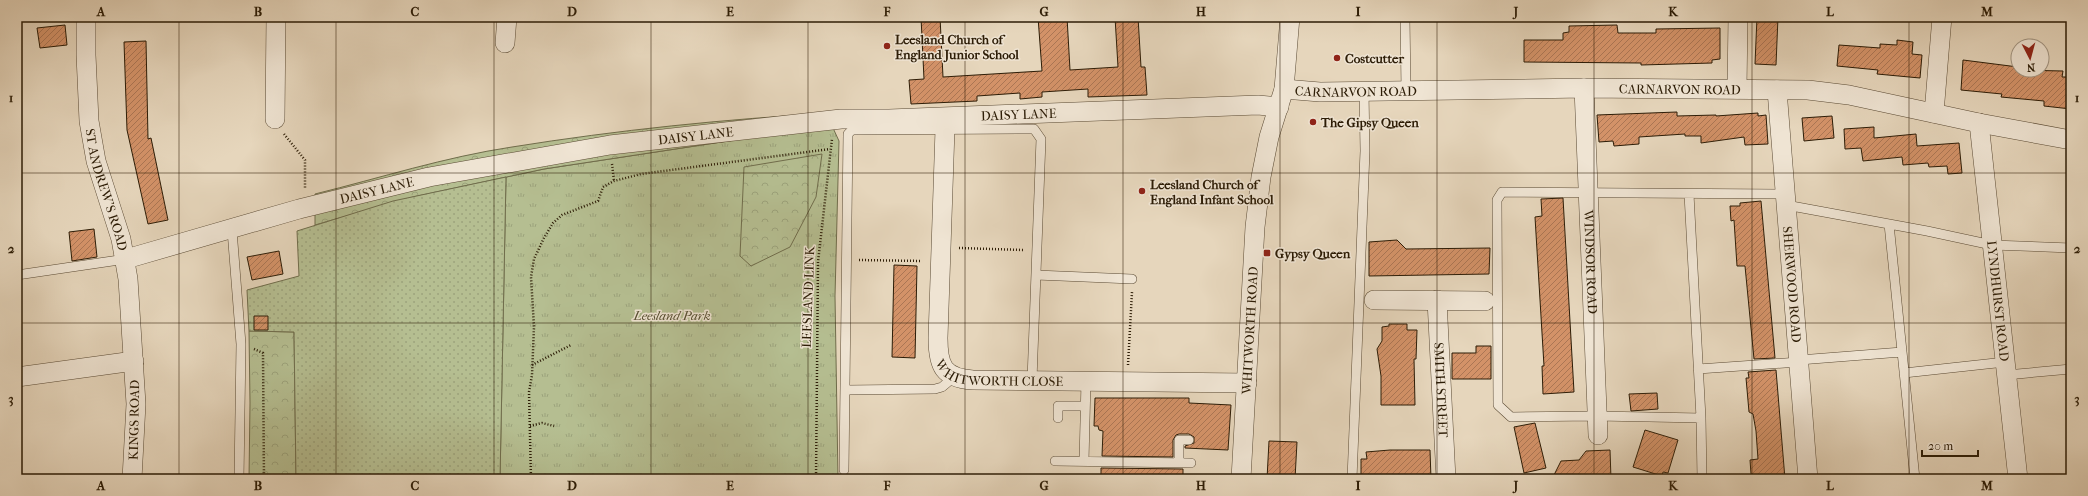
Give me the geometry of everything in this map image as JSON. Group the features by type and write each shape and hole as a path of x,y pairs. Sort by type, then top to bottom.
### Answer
{"street":[{"name":"ST ANDREW'S ROAD","path":"86,17 88,122 96,161 115,217 126,259 134,361"},
{"path":"275,119 276,17"},
{"path":"505,43 506,17"},
{"name":"WHITWORTH ROAD","path":"1241,479 1255,227 1264,159 1284,89 1290,17"},
{"path":"1737,89 1738,17"},
{"path":"1934,113 1942,17"},
{"name":"CARNARVON ROAD","path":"1284,89 1320,92 1584,88 1808,90 1844,94 1979,123 2071,140"},
{"name":"WINDSOR ROAD","path":"1584,88 1598,435"},
{"name":"SHERWOOD ROAD","path":"1777,90 1808,479"},
{"name":"DAISY LANE","path":"126,259 232,230 302,208 429,177 580,150 841,119 889,119 1258,106 1279,107"},
{"name":"LYNDHURST ROAD","path":"1979,123 2018,479"},
{"name":"WHITWORTH CLOSE","path":"945,129 938,354 942,366 954,377 973,380 1247,383"},
{"path":"1374,300 1485,301"},
{"name":"SMITH STREET","path":"1437,300 1446,479"},
{"path":"17,377 134,361"},
{"name":"KINGS ROAD","path":"130,479 136,404 134,361"}],"lane":[{"path":"1405,17 1406,90"},
{"path":"1352,479 1365,166 1364,91"},
{"path":"844,470 848,134 852,130 1034,129 1041,139 1032,380"},
{"path":"1701,418 1597,416 1511,417 1498,405 1497,200 1502,192 1689,194 1786,200 1889,224 1992,245 2071,248"},
{"path":"1689,194 1701,418 1702,479"},
{"path":"1889,224 1915,479"},
{"path":"232,230 241,344 239,479"},
{"path":"17,275 126,259"},
{"path":"1036,275 1132,279"},
{"path":"1698,369 1902,352"},
{"path":"1904,373 2006,368 2071,369"},
{"path":"846,390 935,389 942,387 954,377"},
{"path":"1084,462 1086,381"},
{"path":"1058,418 1058,406 1085,406"},
{"path":"1179,463 1179,440 1189,440"},
{"path":"1055,461 1191,463"}],"path":[{"path":"275,119 286,137 305,160 302,208"},
{"name":"LEESLAND LINK","path":"816,479 818,262 830,149 841,119"},
{"path":"530,479 529,392 534,327 531,277 534,259 553,223 562,215 598,201 603,187 614,181 641,174 830,149"},
{"path":"846,259 1037,250"},
{"path":"1127,381 1132,279"},
{"path":"532,365 571,345"},
{"path":"263,354 264,479"},
{"path":"530,426 542,423 554,426"}],"green space":[{"path":"833,113 761,136 544,169 413,197 315,225 315,194 462,156 552,141 632,130 752,118"},
{"name":"Leesland Park","path":"833,128 839,141 835,296 838,479 500,479 506,177 544,169 761,136"},
{"path":"822,154 816,197 790,247 751,266 740,256 744,167"},
{"path":"506,177 500,479 296,479 294,332 249,331 247,290 299,276 297,231 393,201"},
{"path":"249,331 294,332 296,479 249,479"}],"building":[{"path":"921,17 940,17 943,77 1042,71 1038,17 1067,17 1070,70 1118,67 1115,17 1138,17 1141,67 1145,67 1147,95 1088,97 1088,89 1042,92 1042,97 1020,99 1020,93 977,96 977,101 911,104 909,80 924,79"},
{"path":"1757,17 1778,17 1776,65 1755,64"},
{"path":"65,25 67,45 40,48 37,28"},
{"path":"1617,25 1618,33 1656,33 1656,29 1720,28 1720,59 1712,60 1712,63 1641,65 1641,63 1524,62 1524,40 1563,40 1563,33 1569,32 1569,26"},
{"path":"1897,40 1913,42 1912,54 1922,55 1920,78 1877,74 1878,70 1837,66 1839,45 1880,48 1880,44 1897,45"},
{"path":"146,41 148,139 151,138 168,220 148,224 127,130 124,42"},
{"path":"1963,60 2010,66 2010,78 2050,78 2050,71 2063,71 2062,77 2070,77 2071,109 2044,106 2044,101 2001,97 2002,94 1961,90"},
{"path":"1677,112 1677,116 1716,116 1758,113 1758,116 1766,115 1768,144 1745,145 1744,137 1701,143 1701,136 1685,136 1685,134 1639,137 1639,144 1614,146 1613,141 1599,142 1597,115"},
{"path":"1832,116 1834,138 1804,141 1802,118"},
{"path":"1874,127 1874,138 1916,134 1917,146 1959,143 1962,173 1948,174 1947,166 1929,167 1928,163 1903,165 1902,157 1863,161 1861,148 1845,149 1844,129"},
{"path":"1563,198 1574,392 1543,394 1542,366 1544,366 1535,217 1542,216 1541,199"},
{"path":"1761,201 1775,358 1754,359 1745,266 1737,266 1734,220 1731,221 1730,206 1740,206 1740,203"},
{"path":"94,229 97,257 72,261 69,232"},
{"path":"1397,240 1406,249 1490,248 1489,274 1369,276 1369,242"},
{"path":"279,251 283,274 252,280 247,257"},
{"path":"894,265 917,266 915,358 892,357"},
{"path":"254,316 268,316 268,330 254,330"},
{"path":"1389,324 1407,324 1407,330 1417,330 1416,359 1414,359 1415,405 1381,405 1381,376 1377,349 1382,341 1382,327 1389,326"},
{"path":"1476,346 1491,346 1491,379 1452,379 1452,353 1476,353"},
{"path":"1776,370 1785,479 1754,479 1753,474 1751,474 1750,460 1758,459 1756,431 1753,414 1749,412 1746,378 1749,378 1748,372"},
{"path":"1657,393 1658,409 1631,411 1629,394"},
{"path":"1095,398 1189,398 1189,403 1231,405 1228,450 1185,448 1185,446 1194,443 1194,437 1189,434 1179,434 1176,435 1173,440 1173,457 1102,456 1103,431 1099,430 1098,426 1094,426"},
{"path":"1535,423 1546,468 1524,473 1514,427"},
{"path":"1645,430 1678,440 1668,473 1663,472 1662,476 1633,467"},
{"path":"1269,441 1297,442 1295,479 1267,479"},
{"path":"1390,450 1430,450 1431,479 1361,479 1361,459 1367,459 1366,452"},
{"path":"1610,450 1611,479 1552,479 1561,461 1579,460 1586,451"},
{"path":"1101,468 1183,469 1183,479 1101,479"}],"place":[{"name":"Leesland Church of England Junior School","path":"887,46"},
{"name":"Costcutter","path":"1337,58"},
{"name":"The Gipsy Queen","path":"1313,122"},
{"name":"Leesland Church of England Infant School","path":"1142,191"},
{"name":"Gypsy Queen","path":"1267,253"}]}
